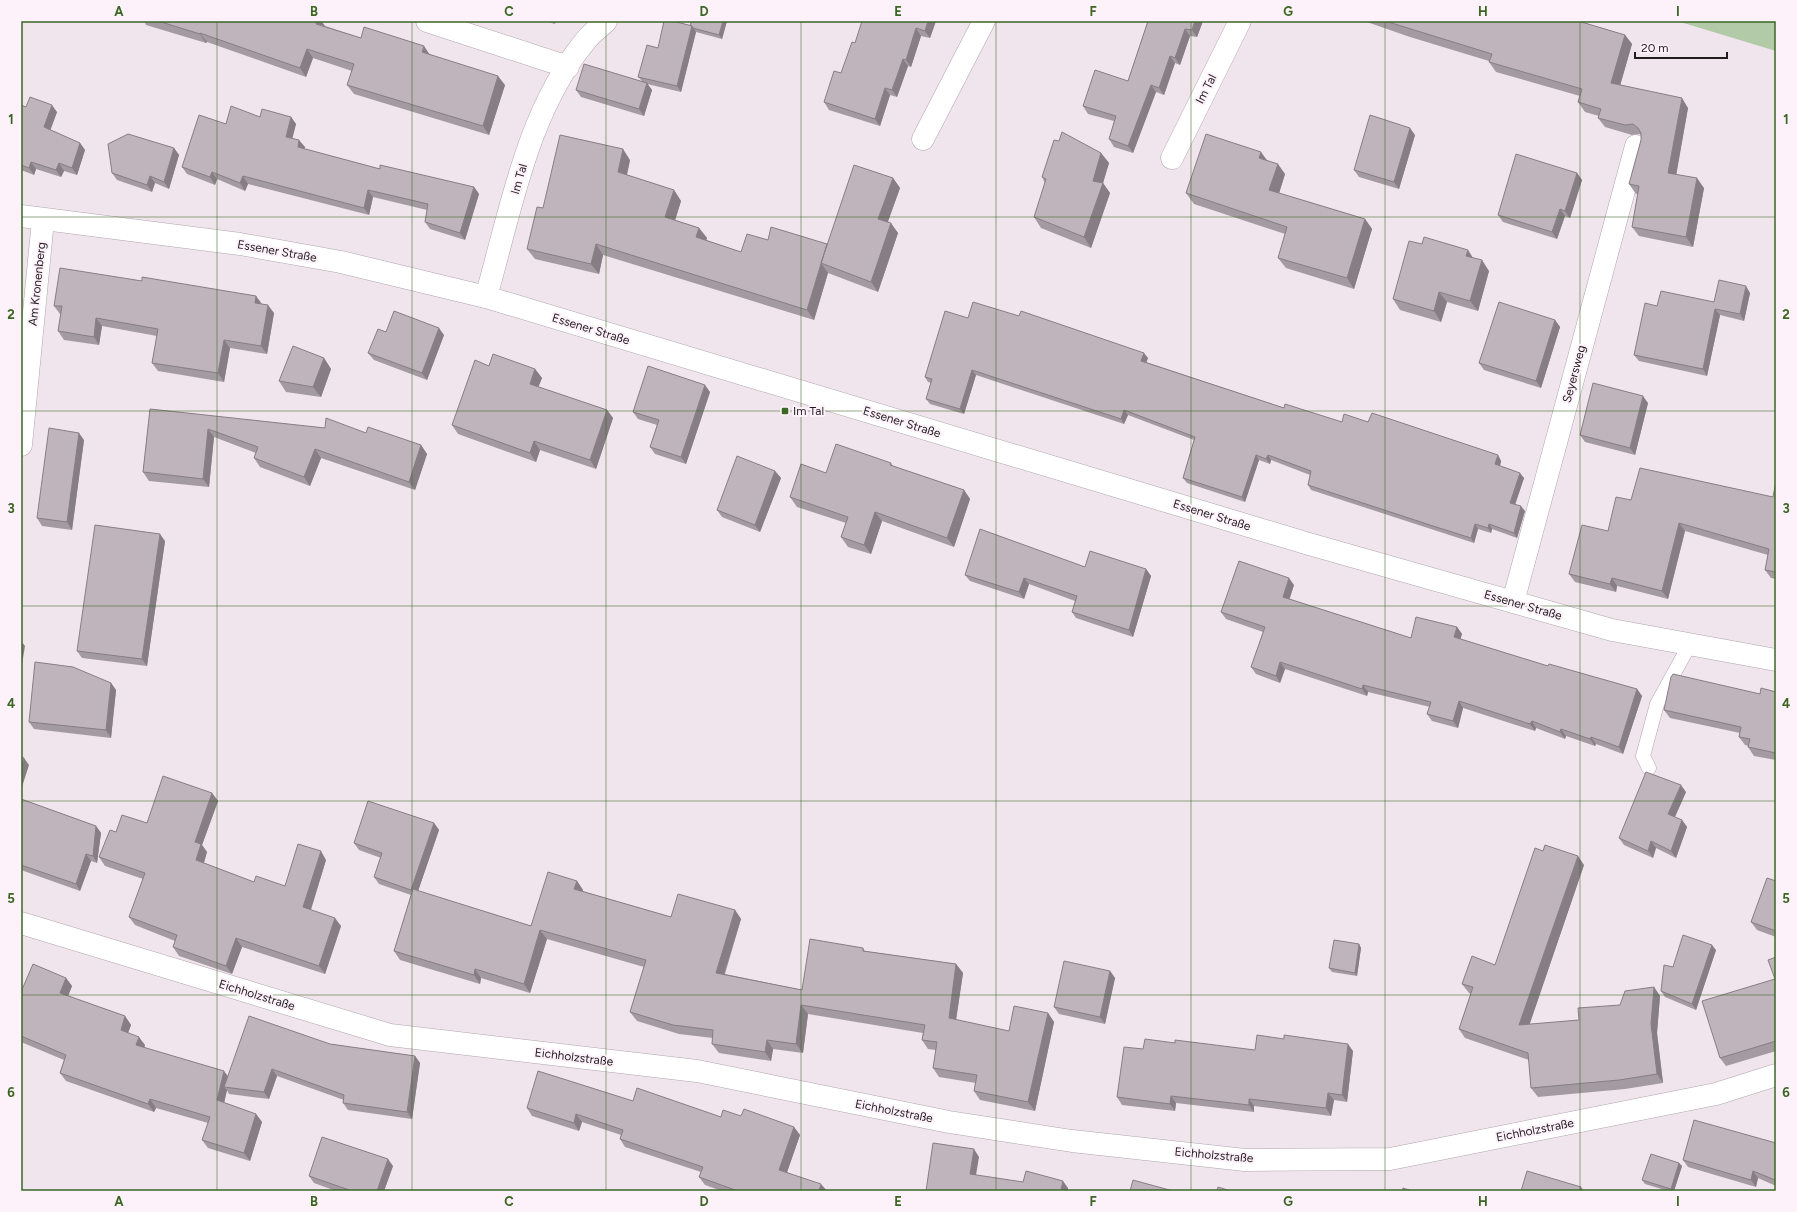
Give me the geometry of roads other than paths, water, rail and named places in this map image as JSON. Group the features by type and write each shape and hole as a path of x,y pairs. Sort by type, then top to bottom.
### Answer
{"street":[{"path":"427,21 568,67"},
{"name":"Im Tal","path":"486,297 523,164 541,113 586,39 606,21"},
{"path":"923,139 984,21"},
{"name":"Im Tal","path":"1172,158 1240,21"},
{"name":"Seyersweg","path":"1513,602 1636,146"},
{"name":"Essener Straße","path":"21,216 240,244 341,262 486,297 1309,544 1612,630 1776,660"},
{"name":"Am Kronenberg","path":"21,444 43,220"},
{"name":"Eichholzstraße","path":"21,923 390,1035 697,1071 949,1122 1072,1141 1245,1160 1390,1159 1716,1094 1776,1075"}],"lane":[{"path":"1649,768 1642,756 1658,704 1690,644"}],"place":[{"name":"Im Tal","path":"785,411"}]}
